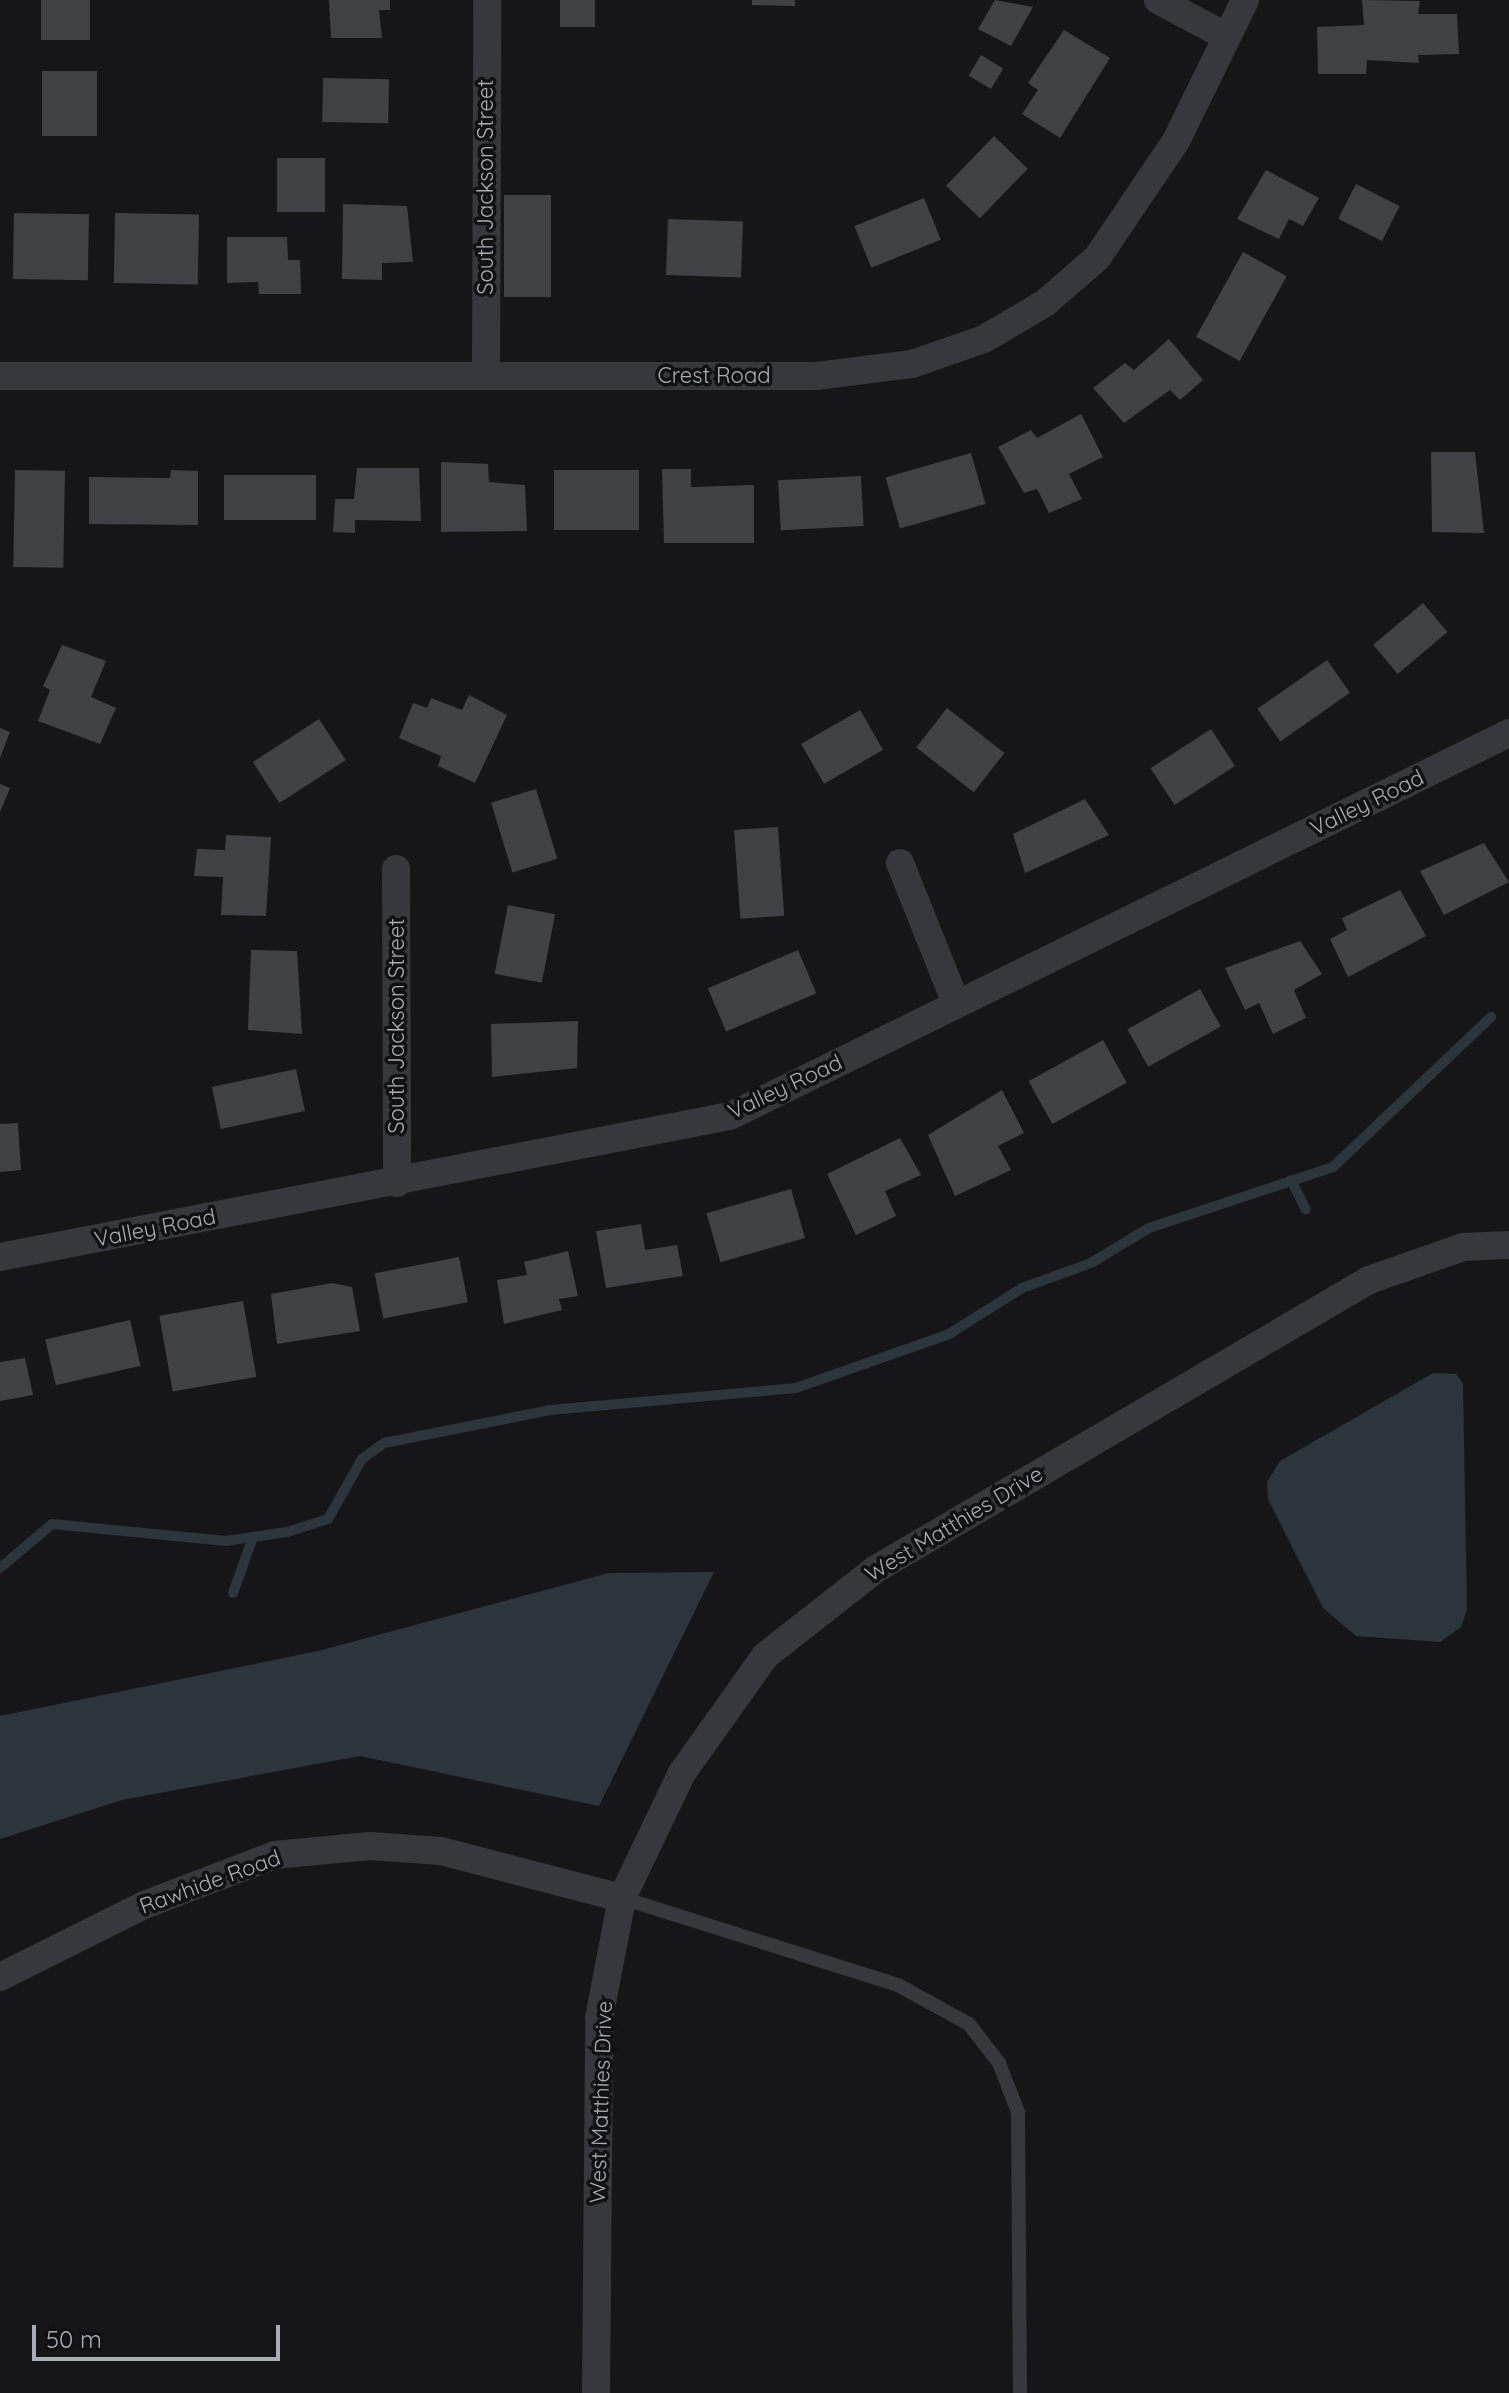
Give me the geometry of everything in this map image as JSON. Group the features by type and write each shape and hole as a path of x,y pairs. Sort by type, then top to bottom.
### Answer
{"street":[{"name":"South Jackson Street","path":"486,374 487,0"},
{"path":"1158,0 1225,36"},
{"name":"Crest Road","path":"0,376 817,376 912,364 984,339 1045,303 1097,258 1176,141 1245,0"},
{"name":"Valley Road","path":"0,1257 397,1183 730,1116 1509,733"},
{"path":"900,863 956,1003"},
{"name":"South Jackson Street","path":"396,869 397,1183"},
{"name":"West Matthies Drive","path":"596,2393 599,2018 622,1898 682,1773 765,1656 876,1569 1369,1280 1463,1247 1509,1245"},
{"name":"Rawhide Road","path":"0,1977 144,1905 275,1855 370,1846 441,1851 622,1898"}],"lane":[{"path":"622,1898 898,1985 969,2024 999,2063 1018,2112 1020,2393"}],"shaded area":[{"path":"1433,1373 1456,1374 1463,1384 1467,1610 1461,1627 1440,1642 1356,1636 1323,1608 1268,1499 1267,1482 1280,1461"},
{"path":"714,1572 599,1806 360,1756 122,1800 0,1839 0,1716 318,1651 609,1573"}],"building":[{"path":"41,0 90,0 90,40 41,40"},
{"path":"329,0 390,0 390,10 379,10 382,38 331,38"},
{"path":"560,0 595,0 595,27 560,27"},
{"path":"752,0 795,0 795,6 752,5"},
{"path":"995,0 1033,7 1011,46 978,29"},
{"path":"1362,0 1420,1 1418,14 1457,14 1459,54 1418,55 1419,63 1367,60 1366,74 1318,74 1317,27 1364,25"},
{"path":"1064,30 1110,58 1060,138 1022,114 1038,90 1028,83"},
{"path":"981,55 1003,68 991,89 969,76"},
{"path":"42,71 97,71 97,136 42,136"},
{"path":"323,78 389,79 388,123 322,122"},
{"path":"994,136 1028,169 980,218 946,186"},
{"path":"277,158 325,158 325,212 277,212"},
{"path":"1266,170 1319,198 1303,226 1289,219 1279,239 1237,219"},
{"path":"1356,184 1400,206 1382,241 1338,219"},
{"path":"504,195 551,195 551,297 504,297"},
{"path":"924,198 941,240 871,268 854,226"},
{"path":"343,204 407,206 413,262 382,263 382,280 342,279"},
{"path":"14,213 89,214 88,280 13,279"},
{"path":"115,213 199,214 198,284 114,283"},
{"path":"668,219 743,222 741,278 666,275"},
{"path":"227,237 287,237 288,260 300,260 301,294 259,294 258,282 227,283"},
{"path":"1243,252 1287,276 1240,361 1196,337"},
{"path":"1169,339 1203,380 1180,400 1170,390 1124,423 1093,388 1125,363 1134,370"},
{"path":"1081,414 1103,457 1069,474 1082,499 1049,513 1037,489 1024,493 998,447 1031,430 1037,438"},
{"path":"1431,452 1475,452 1484,533 1432,532"},
{"path":"971,453 986,504 900,528 885,478"},
{"path":"441,462 488,464 489,482 525,485 527,531 441,532"},
{"path":"357,468 419,468 421,521 355,520 355,533 333,532 335,499 354,499"},
{"path":"662,469 691,469 691,487 754,485 754,543 664,543"},
{"path":"15,470 65,471 63,568 13,567"},
{"path":"171,470 198,471 198,525 89,524 89,477 170,478"},
{"path":"554,470 639,470 639,530 554,530"},
{"path":"224,475 316,475 316,520 224,520"},
{"path":"861,476 864,526 781,530 778,480"},
{"path":"1423,603 1447,632 1398,674 1373,645"},
{"path":"62,645 106,661 91,697 116,708 100,744 38,721 50,690 43,686"},
{"path":"1327,660 1350,693 1280,742 1257,709"},
{"path":"469,695 507,715 475,783 438,766 441,756 399,738 413,703 427,708 431,698 462,710"},
{"path":"947,708 1005,753 974,792 916,747"},
{"path":"860,710 883,750 824,784 801,744"},
{"path":"319,719 346,760 279,803 253,762"},
{"path":"0,728 10,732 0,758"},
{"path":"1211,729 1235,766 1175,805 1151,768"},
{"path":"0,784 10,788 0,812"},
{"path":"536,789 557,859 512,873 491,803"},
{"path":"1085,799 1109,835 1025,873 1013,834"},
{"path":"778,827 784,916 740,919 734,830"},
{"path":"226,835 271,837 266,916 221,915 223,877 194,876 197,849 225,850"},
{"path":"1484,843 1509,882 1444,915 1420,871"},
{"path":"1400,890 1426,936 1348,977 1330,939 1347,930 1342,918"},
{"path":"508,905 555,914 542,983 495,974"},
{"path":"1300,941 1322,974 1294,990 1306,1018 1273,1034 1259,1003 1245,1010 1225,968"},
{"path":"251,950 297,951 302,1034 248,1030"},
{"path":"798,950 816,993 726,1032 708,988"},
{"path":"1200,989 1221,1027 1148,1067 1127,1029"},
{"path":"578,1021 577,1068 492,1077 491,1024"},
{"path":"1103,1040 1127,1083 1052,1124 1029,1081"},
{"path":"296,1069 305,1111 221,1129 212,1087"},
{"path":"1002,1090 1024,1133 998,1146 1011,1170 955,1196 928,1135"},
{"path":"18,1123 21,1170 0,1172 0,1124"},
{"path":"900,1138 921,1175 885,1191 896,1216 856,1235 827,1174"},
{"path":"791,1189 805,1238 720,1262 706,1213"},
{"path":"641,1224 645,1250 677,1245 683,1276 606,1288 596,1231"},
{"path":"568,1251 578,1296 559,1299 562,1310 504,1324 497,1280 527,1275 524,1262"},
{"path":"459,1257 468,1302 383,1319 375,1273"},
{"path":"332,1283 352,1287 360,1331 277,1344 271,1294"},
{"path":"243,1301 256,1377 173,1392 159,1316"},
{"path":"130,1320 141,1366 56,1385 45,1340"},
{"path":"25,1358 33,1395 0,1401 0,1362"}],"waterway":[{"path":"0,1568 52,1524 226,1541 287,1532 328,1519 362,1459 384,1443 550,1410 796,1388 949,1334 1022,1288 1091,1263 1149,1228 1333,1167 1491,1017"},
{"path":"1291,1180 1306,1209"},
{"path":"233,1593 253,1537"}]}
